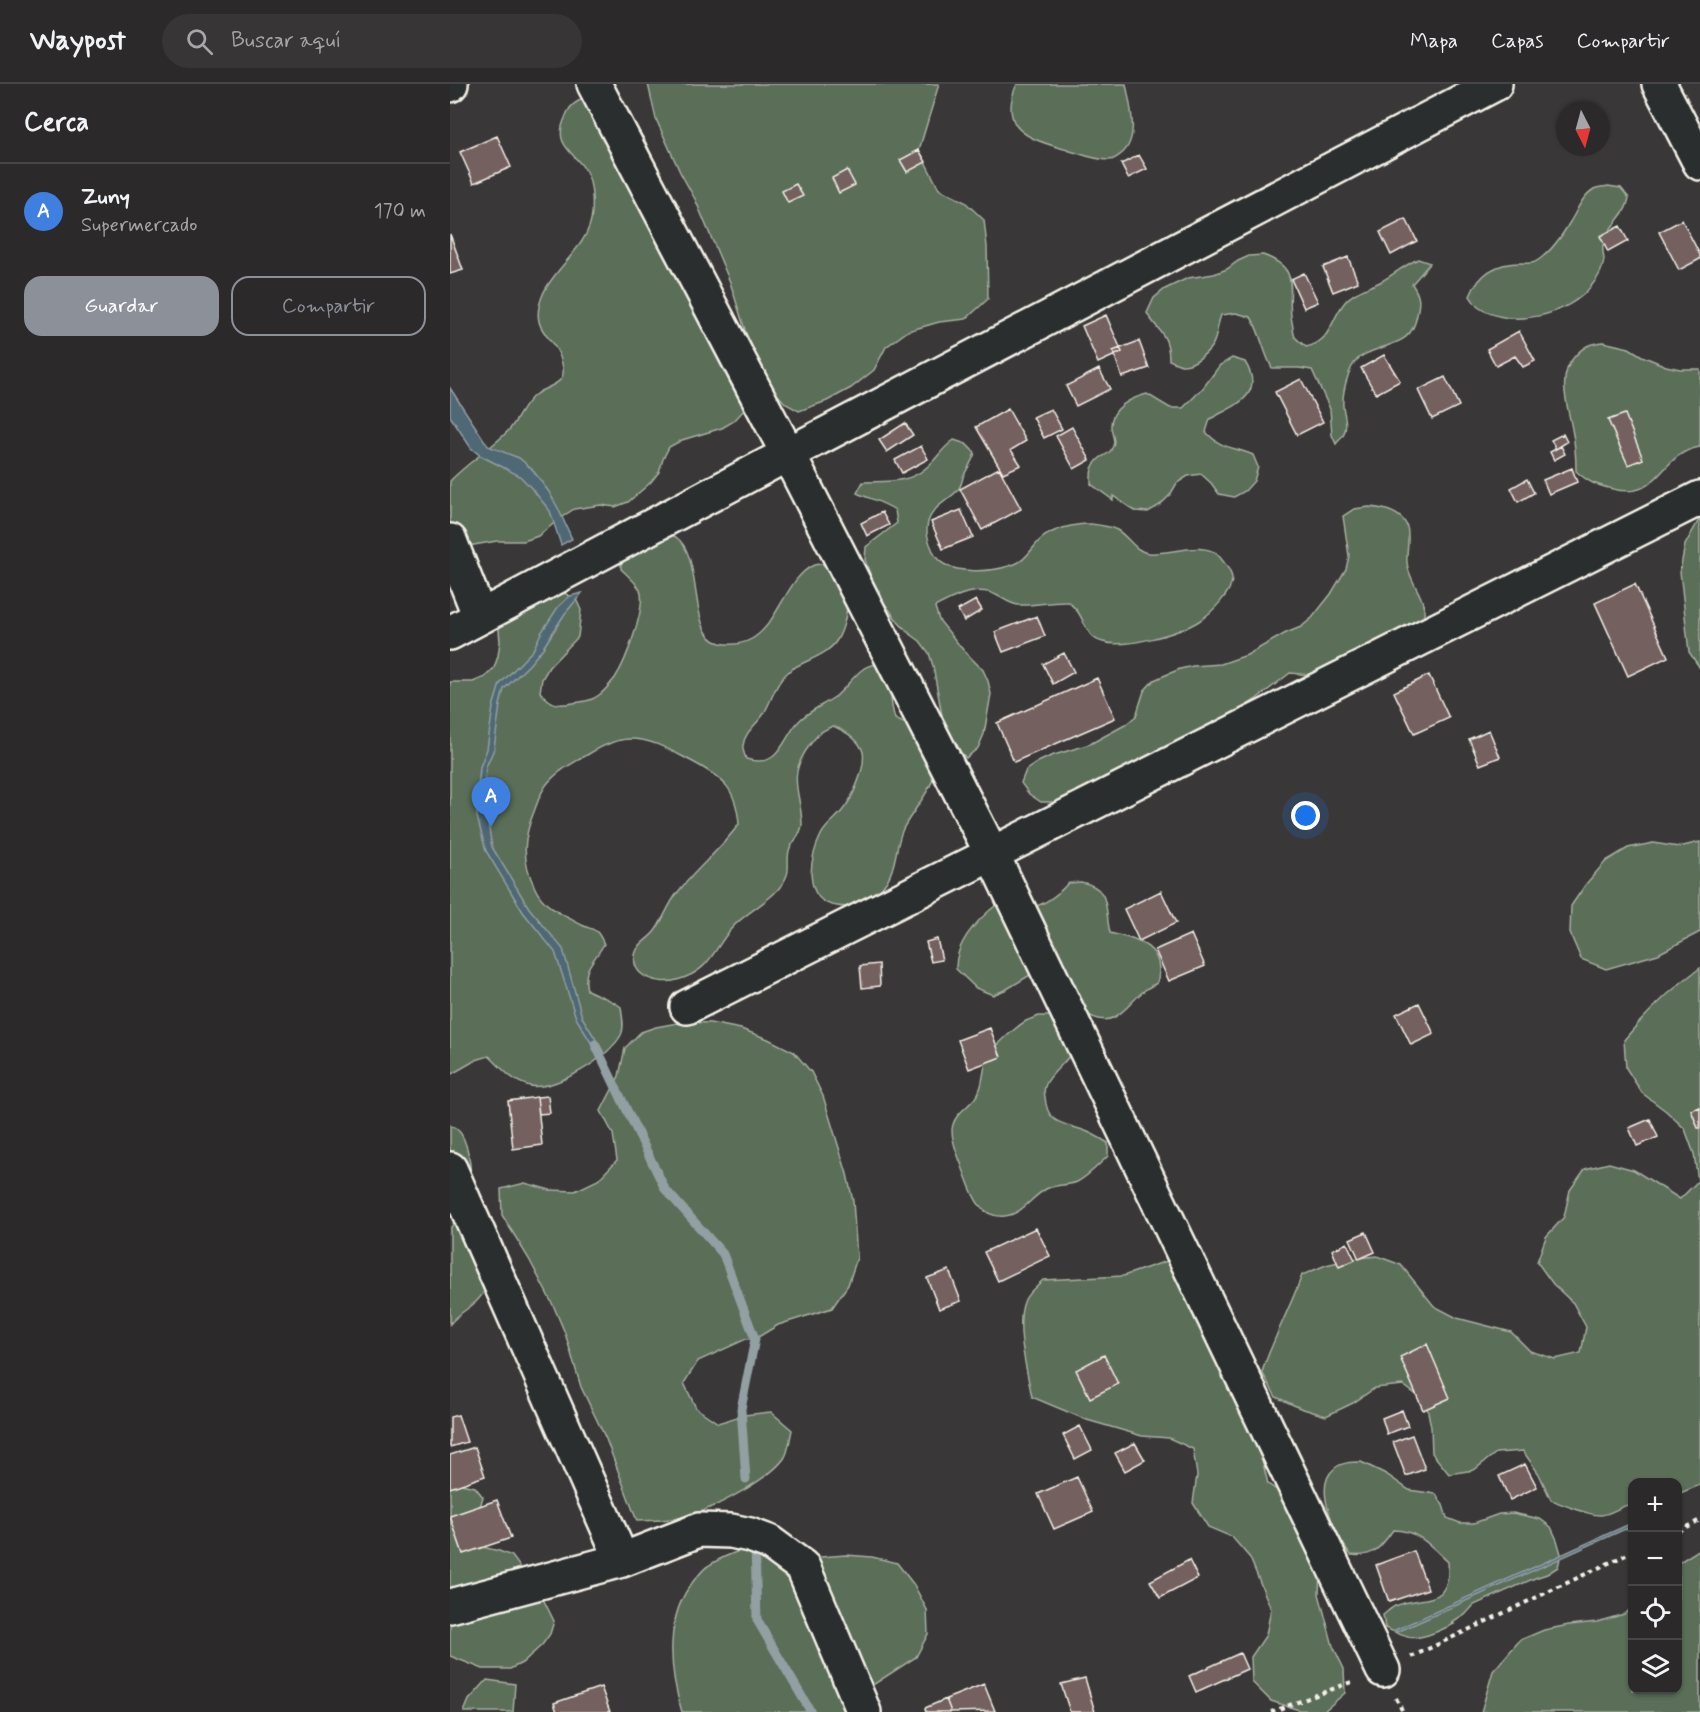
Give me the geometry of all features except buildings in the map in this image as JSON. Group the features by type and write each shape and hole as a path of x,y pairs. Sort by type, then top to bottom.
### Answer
{"street":[{"path":"594,84 788,454 992,854 1383,1670"},
{"path":"450,633 1495,84"},
{"path":"1659,84 1700,163"},
{"path":"687,1007 1700,498"},
{"path":"450,541 480,617"},
{"path":"452,1176 622,1560"},
{"path":"450,1606 622,1560 699,1530 731,1531 769,1542 803,1567 864,1712"}],"path":[{"path":"1682,1529 1700,1520"},
{"path":"1271,1712 1383,1670 1628,1554"}],"green space":[{"path":"648,84 939,84 919,150 939,189 965,202 984,220 988,299 966,319 939,322 908,331 886,347 874,370 851,388 827,401 799,411 786,404 768,384 746,333 730,282 695,199 656,119"},
{"path":"1017,84 1126,84 1132,113 1130,143 1125,151 1115,158 1103,160 1044,143 1025,134 1015,124 1011,109"},
{"path":"586,97 632,125 646,143 654,172 745,397 744,410 734,421 722,428 682,440 669,447 659,472 628,502 615,507 601,505 574,509 538,536 524,541 497,541 450,549 450,481 509,430 524,406 532,398 558,382 563,374 556,348 545,334 538,318 543,294 548,284 579,246 590,225 592,203 589,177 567,149 561,136 569,110 575,103"},
{"path":"1608,186 1621,188 1629,198 1625,209 1604,241 1603,267 1582,296 1555,311 1522,318 1491,314 1477,306 1470,296 1483,276 1503,265 1531,263 1538,260 1557,242 1586,196 1594,189"},
{"path":"1263,255 1284,267 1288,274 1294,334 1306,347 1315,344 1326,335 1340,309 1352,295 1382,281 1418,259 1430,263 1412,284 1419,302 1411,332 1400,341 1362,356 1351,368 1344,395 1345,430 1336,444 1332,435 1330,409 1312,370 1272,368 1251,317 1236,313 1221,315 1215,339 1210,348 1198,360 1183,365 1169,360 1165,339 1147,313 1154,298 1165,289 1188,278 1214,274 1227,269 1249,256"},
{"path":"1603,342 1629,348 1666,366 1700,369 1700,447 1686,451 1676,458 1651,483 1629,491 1597,485 1576,471 1574,440 1566,401 1566,373 1569,364 1581,350 1591,344"},
{"path":"1232,358 1245,362 1251,374 1250,391 1238,404 1210,419 1206,432 1223,445 1253,455 1258,467 1254,481 1245,491 1234,497 1219,494 1201,474 1188,476 1177,483 1160,505 1148,512 1135,511 1113,496 1113,500 1091,484 1094,464 1109,453 1113,447 1111,427 1114,414 1118,409 1134,398 1147,394 1170,408 1183,408 1203,388 1220,365"},
{"path":"954,440 966,444 975,453 959,488 930,516 927,531 935,555 942,563 950,567 981,571 1009,566 1023,559 1039,541 1050,533 1070,526 1090,524 1117,530 1144,552 1196,549 1213,551 1227,567 1232,579 1224,597 1199,621 1166,635 1138,642 1113,644 1098,640 1087,630 1078,612 1069,602 1018,605 992,593 981,591 960,595 935,607 939,620 983,670 991,694 984,734 978,748 966,758 955,746 943,721 929,653 920,641 899,623 882,600 865,560 866,547 897,523 895,510 857,493 863,482 897,480 913,476 931,464"},
{"path":"1369,507 1395,513 1406,524 1408,569 1424,608 1424,619 1419,629 1331,677 1290,673 1232,715 1088,794 1053,802 1041,802 1029,794 1021,783 1026,770 1051,756 1090,744 1125,725 1136,716 1144,691 1154,680 1180,669 1221,664 1247,655 1301,627 1312,618 1331,594 1346,569 1349,556 1343,516 1354,509"},
{"path":"1700,518 1700,668 1689,652 1680,571 1685,545"},
{"path":"663,533 676,537 685,547 694,577 703,626 710,637 720,643 739,644 753,638 765,628 802,573 814,565 828,564 849,591 847,610 837,640 828,650 792,669 782,679 763,715 744,741 746,759 758,761 774,756 801,719 836,696 864,668 876,664 891,677 891,702 895,719 908,725 921,726 935,769 934,776 903,829 890,875 881,889 868,901 849,907 826,902 818,896 813,887 811,877 814,855 823,831 850,799 860,775 863,752 855,739 833,726 822,732 809,746 798,767 796,776 802,828 789,851 788,872 783,883 770,898 731,929 704,966 688,976 663,981 648,978 637,969 636,951 655,931 678,892 739,824 735,802 726,786 713,774 671,750 647,741 624,739 613,742 571,764 551,779 540,796 526,839 527,867 535,888 549,906 596,931 600,936 604,944 588,970 587,990 621,1007 623,1025 621,1035 606,1053 581,1071 541,1086 530,1086 518,1081 489,1056 476,1060 450,1075 450,682 473,682 485,677 494,668 500,642 499,629 504,617 551,592 564,593 576,599 581,610 578,637 549,667 542,679 540,692 551,702 558,704 586,701 599,695 619,671 634,635 640,609 640,590 621,569 621,557"},
{"path":"1700,842 1700,932 1658,954 1606,969 1581,959 1570,933 1571,906 1606,861 1628,848 1653,843 1679,847"},
{"path":"1081,882 1098,889 1102,894 1110,933 1140,942 1154,953 1158,961 1157,983 1141,993 1118,1015 1104,1020 1094,1018 1076,1006 1045,976 1030,975 993,995 976,988 956,969 964,940 984,915 1000,902 1014,907 1029,908 1042,904 1068,883"},
{"path":"1700,968 1700,1485 1682,1492 1682,1478 1628,1478 1628,1505 1605,1515 1590,1514 1551,1500 1539,1474 1523,1451 1496,1453 1474,1470 1449,1474 1432,1453 1431,1427 1426,1402 1403,1385 1375,1388 1353,1403 1326,1416 1276,1397 1262,1372 1302,1275 1326,1265 1351,1259 1377,1256 1401,1265 1434,1306 1457,1318 1511,1332 1530,1351 1555,1359 1581,1353 1586,1327 1573,1303 1553,1284 1537,1262 1546,1237 1564,1217 1570,1190 1585,1169 1609,1163 1634,1170 1680,1199 1698,1181 1694,1154 1685,1129 1642,1093 1626,1068 1624,1040 1679,984"},
{"path":"1039,1016 1051,1016 1063,1021 1070,1055 1045,1086 1044,1094 1049,1113 1062,1124 1090,1133 1108,1143 1108,1156 1077,1182 1050,1187 1017,1212 1011,1215 995,1216 982,1208 972,1193 954,1146 953,1125 957,1116 978,1094 987,1059 993,1050 1022,1024"},
{"path":"683,1022 710,1023 741,1029 768,1039 794,1052 811,1072 823,1096 847,1174 853,1201 857,1258 848,1285 832,1308 778,1325 755,1339 746,1339 698,1361 684,1383 696,1408 718,1423 744,1415 771,1412 792,1430 785,1457 768,1474 743,1491 702,1511 678,1518 637,1521 606,1439 581,1387 565,1333 554,1307 529,1259 502,1215 501,1189 525,1183 550,1190 575,1191 598,1180 617,1160 613,1134 601,1111 619,1076 625,1048 641,1032"},
{"path":"450,1125 458,1130 464,1140 469,1155 470,1177 463,1191 450,1205"},
{"path":"459,1215 488,1283 476,1302 450,1324 450,1229"},
{"path":"1170,1260 1264,1434 1262,1459 1268,1484 1311,1513 1320,1568 1319,1594 1333,1646 1344,1669 1345,1693 1324,1711 1299,1710 1271,1701 1252,1682 1251,1657 1266,1635 1271,1609 1250,1558 1232,1537 1208,1527 1193,1503 1197,1475 1193,1449 1169,1438 1142,1436 1087,1420 1032,1397 1021,1336 1021,1323 1024,1302 1032,1290 1043,1280 1123,1276"},
{"path":"1361,1462 1386,1474 1409,1490 1436,1494 1447,1518 1460,1523 1474,1523 1499,1514 1513,1513 1540,1519 1551,1527 1557,1540 1561,1554 1558,1567 1547,1574 1474,1605 1465,1615 1452,1623 1454,1624 1431,1634 1414,1638 1385,1628 1383,1615 1394,1607 1434,1597 1440,1593 1448,1577 1448,1562 1417,1536 1393,1530 1371,1553 1351,1555 1334,1525 1326,1500 1325,1488 1328,1477 1334,1469 1347,1463"},
{"path":"461,1484 475,1487 483,1497 474,1545 512,1556 542,1597 554,1621 550,1634 542,1645 522,1663 510,1669 483,1669 450,1656 450,1485"},
{"path":"755,1545 795,1557 846,1555 872,1557 897,1563 914,1585 927,1610 928,1634 916,1657 868,1688 860,1712 682,1712 672,1661 672,1643 678,1609 695,1579 706,1567"},
{"path":"1700,1549 1700,1712 1481,1712 1493,1671 1520,1640 1544,1630 1597,1622 1624,1614 1628,1610 1628,1694 1682,1694 1682,1560"},
{"path":"487,1680 515,1684 513,1712 464,1712 469,1700"}],"water":[{"path":"450,388 488,446 519,458 532,469 549,492 572,539 561,545 550,511 520,476 481,456 471,448 450,416"},
{"path":"582,593 564,615 543,648 504,689 494,749 486,767 484,799 492,847 529,908 563,949 582,1017 603,1051 598,1054 576,1018 555,952 523,912 486,851 477,817 480,767 487,749 493,707 500,684 533,650 558,607 570,596"},
{"path":"1628,1525 1628,1528 1397,1632 1395,1630"}],"waterway":[{"path":"595,1044 665,1189 723,1254 755,1339 741,1409 746,1479"},
{"path":"755,1545 757,1620 811,1712"}],"place":[{"name":"Zuny","path":"491,827"}]}
